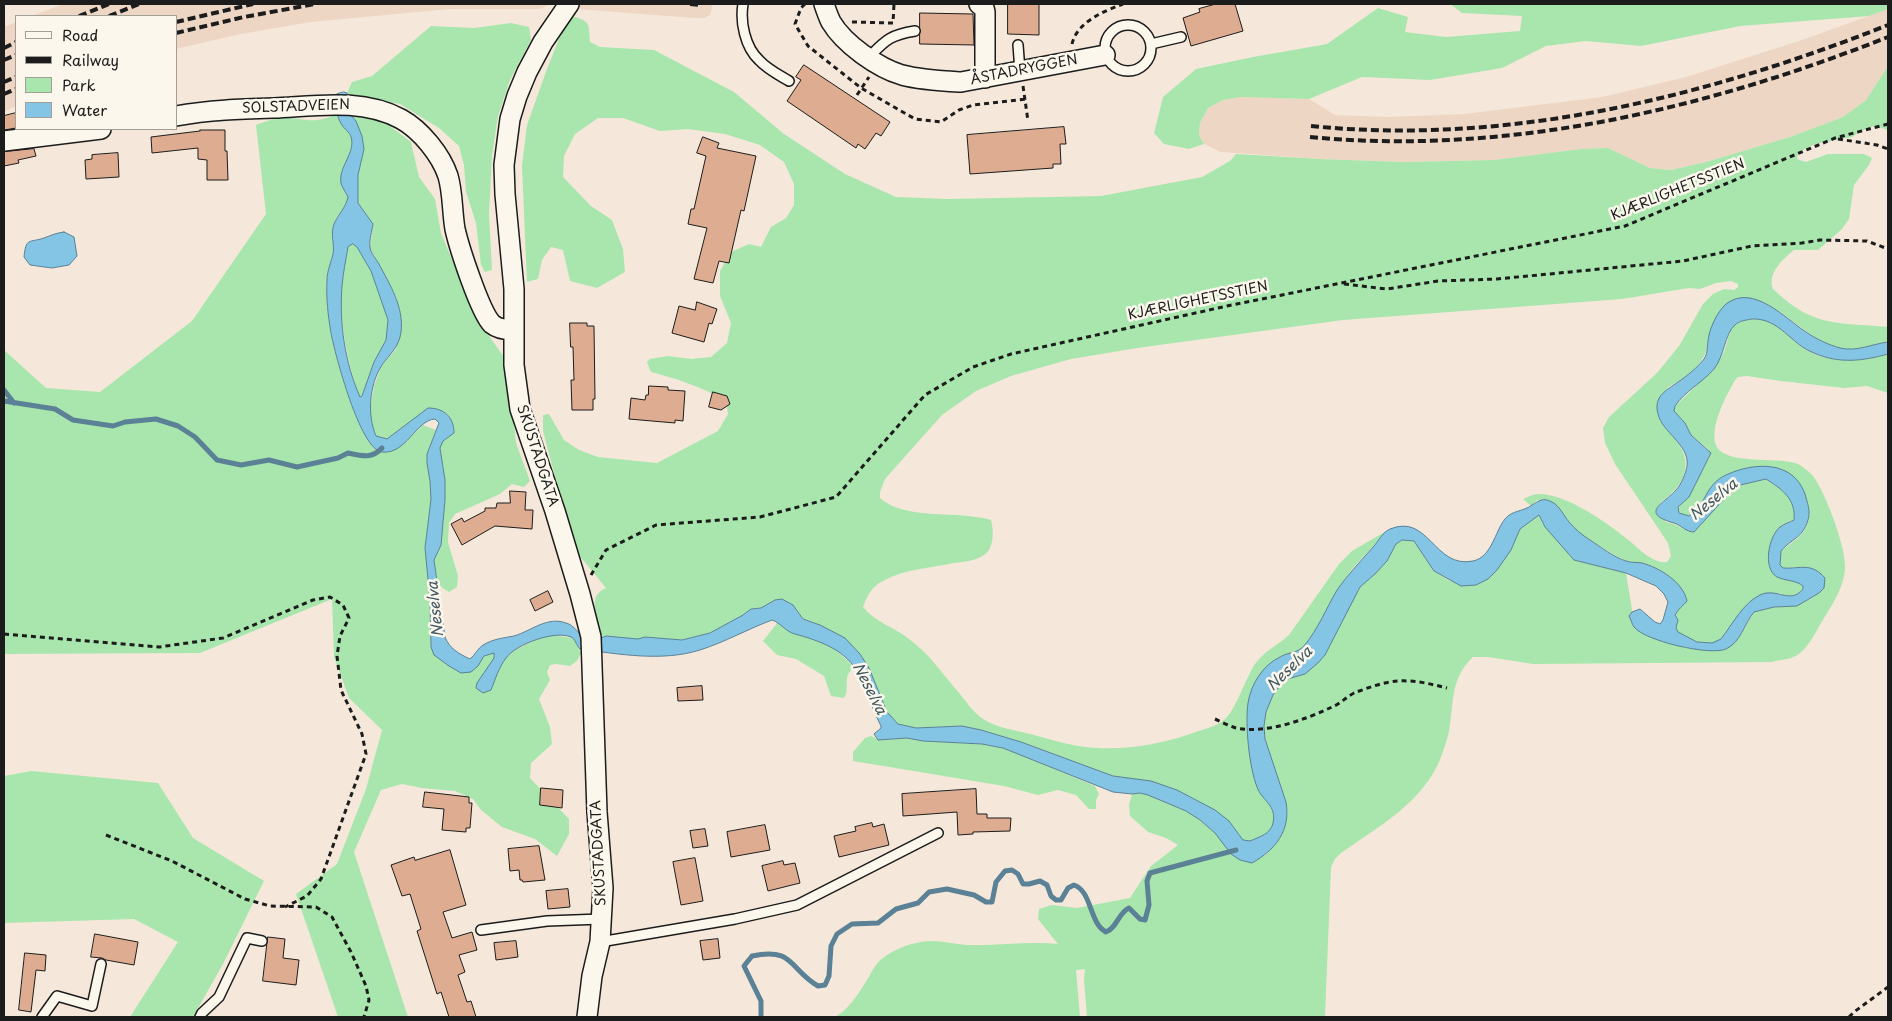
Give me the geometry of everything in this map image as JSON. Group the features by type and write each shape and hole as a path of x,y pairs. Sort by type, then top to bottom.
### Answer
{"street":[{"name":"SKUSTADGATA","path":"569,4 543,42 517,96 509,126 504,165 514,289 514,365 520,409 580,594 591,645 597,812 603,888 600,942 592,976 587,1017"},
{"name":"ÅSTADRYGGEN","path":"824,4 832,23 843,37 878,65 902,75 961,82 1105,55"},
{"path":"979,4 984,8 985,12 985,78"},
{"name":"SOLSTADVEIEN","path":"178,116 202,111 332,105 374,109 402,119 432,147 448,176 456,229 477,296 492,324 505,330 514,330"},
{"path":"4,141 93,130"}],"lane":[{"path":"743,4 743,19 750,48 759,60 789,81"},
{"path":"1131,25 1140,28 1147,34 1151,44 1151,53 1147,63 1135,71 1124,72 1110,64 1105,55 1104,46 1110,34 1118,27 1131,25"},
{"path":"868,58 892,36 898,33 915,31"},
{"path":"1151,44 1181,37"},
{"path":"1018,45 1020,71"},
{"path":"600,942 735,919 797,905 938,833"},
{"name":"SKUSTADGATA","path":"481,930 547,921 601,919"},
{"path":"200,1017 219,997 247,938 262,941"},
{"path":"42,1017 57,996 92,1006 101,964"}],"path":[{"path":"832,23 893,23 894,4"},
{"path":"1067,62 1074,37 1089,20 1123,4"},
{"path":"1020,71 1028,121"},
{"name":"KJÆRLIGHETSSTIEN","path":"580,594 606,550 656,525 760,518 836,497 924,395 973,367 1011,354 1227,306 1625,226 1835,138 1888,124"},
{"path":"1835,138 1877,145 1888,150"},
{"path":"1341,283 1387,289 1438,281 1497,279 1683,261 1752,246 1802,244 1820,240 1867,241 1888,249"},
{"path":"4,634 159,647 223,638 313,600 330,597 343,605 349,618 340,636 337,656 341,690 362,734 366,754 321,879 307,896 285,906"},
{"path":"1215,719 1244,729 1269,727 1299,720 1333,707 1354,694 1398,680 1421,682 1447,688"},
{"path":"106,835 172,861 245,899 270,906 316,907 332,917 351,952 366,986 369,1000 364,1017"},
{"path":"1849,1017 1888,987"}],"shaded area":[{"path":"63,4 550,4 540,9 449,9 311,22 241,34 178,49 178,15 35,15"},
{"path":"579,4 713,4 710,15 704,18 694,18 577,9"},
{"path":"1888,9 1888,66 1866,100 1843,117 1790,137 1706,162 1671,170 1650,168 1608,148 1581,149 1494,160 1403,162 1320,159 1221,152 1204,144 1199,135 1200,123 1208,108 1223,100 1241,97 1309,99 1335,115 1387,117 1464,114 1602,97 1686,77 1802,40"},
{"path":"15,22 15,106 4,112 4,27"}],"green space":[{"path":"1450,4 1888,4 1888,9 1869,16 1740,26 1641,46 1586,41 1546,46 1502,68 1430,80 1362,77 1309,99 1241,97 1223,100 1208,108 1200,123 1199,135 1204,144 1189,149 1164,144 1154,133 1163,97 1196,69 1327,44 1378,8 1408,17 1405,32 1446,37 1520,31 1522,16 1462,13"},
{"path":"572,16 585,21 589,27 590,42 600,47 654,50 734,92 784,134 845,174 896,197 947,199 1101,196 1202,177 1230,161 1236,154 1403,162 1494,160 1581,149 1608,148 1650,168 1671,170 1706,162 1790,137 1843,117 1866,100 1888,66 1888,130 1875,126 1867,128 1852,137 1815,144 1799,152 1797,159 1806,162 1828,154 1864,154 1872,158 1854,185 1849,219 1842,229 1818,250 1794,250 1777,267 1772,277 1772,283 1773,289 1788,302 1814,317 1840,323 1888,327 1888,342 1855,349 1832,346 1816,338 1777,310 1748,298 1708,341 1704,356 1695,369 1668,387 1657,413 1682,449 1686,465 1680,483 1660,503 1666,522 1694,532 1736,486 1766,479 1787,495 1794,512 1794,519 1781,526 1775,533 1768,561 1776,576 1799,583 1803,586 1803,589 1798,594 1792,596 1780,593 1749,602 1721,639 1712,643 1697,642 1678,632 1676,628 1678,620 1675,615 1678,608 1683,606 1664,573 1648,565 1627,561 1614,555 1582,535 1570,524 1559,508 1537,500 1531,506 1523,499 1536,494 1549,495 1575,504 1612,527 1648,556 1657,561 1667,562 1671,556 1668,543 1615,464 1605,443 1603,428 1609,417 1657,373 1679,346 1703,304 1713,294 1724,289 1734,290 1738,287 1738,284 1731,281 1716,283 1700,289 1689,288 1622,299 1343,320 1137,348 1071,359 1011,376 976,391 942,415 885,479 880,492 880,498 891,505 904,510 991,520 993,529 992,539 990,549 977,559 909,571 883,581 870,592 863,607 873,617 903,635 923,651 971,708 983,719 994,725 1072,745 1093,748 1136,747 1193,733 1224,720 1232,709 1255,664 1289,635 1339,564 1352,551 1388,530 1352,569 1336,592 1322,621 1303,648 1295,653 1281,656 1258,677 1260,793 1273,811 1274,822 1268,832 1250,841 1243,840 1229,821 1129,779 1113,776 1021,742 962,726 916,728 898,724 887,713 876,685 820,625 804,619 793,605 775,600 761,608 751,609 710,633 682,640 606,636 599,639 595,599 606,588 574,549 543,431 543,415 549,414 564,440 579,450 598,457 657,463 718,431 728,414 726,401 690,384 651,372 647,362 650,359 668,356 691,359 711,357 727,343 731,323 720,296 720,271 731,252 749,244 761,247 771,227 786,218 794,205 794,184 784,162 760,145 725,134 688,129 660,131 623,118 598,118 575,134 564,156 563,177 591,206 612,220 623,249 625,272 597,288 570,281 563,250 551,247 542,260 538,279 527,282 522,166 527,125 566,21"},
{"path":"511,23 529,27 531,40 510,80 498,116 492,156 489,214 492,270 485,272 481,265 476,223 466,192 464,165 459,146 439,128 400,104 372,99 348,99 347,93 352,82 372,76 431,26 474,28"},
{"path":"349,113 382,120 411,142 419,177 435,199 441,233 462,284 482,326 504,357 510,381 516,443 530,481 524,487 512,484 500,494 455,514 449,523 448,542 458,576 457,587 449,592 438,585 434,560 441,545 445,500 445,480 440,448 443,441 454,433 452,421 445,412 423,411 387,439 376,436 372,426 370,409 374,386 381,367 396,349 397,299 370,248 373,224 358,203 358,175 364,148 356,121"},
{"path":"337,114 350,135 352,143 342,177 343,187 348,197 333,228 333,254 327,277 327,300 331,333 343,379 357,419 365,436 374,447 382,452 393,449 423,425 436,430 427,454 431,499 425,548 430,600 431,647 453,668 471,672 487,655 494,653 494,658 506,657 515,650 549,635 574,638 581,653 577,661 570,666 550,665 547,672 550,680 539,699 550,727 552,744 531,763 530,778 569,819 569,834 557,856 535,839 502,827 481,810 473,799 455,791 402,784 381,790 354,852 408,1017 338,1017 296,894 337,864 366,789 382,730 349,698 334,657 332,599 200,653 4,654 4,350 46,388 100,392 192,321 266,214 256,125 279,118 321,120"},
{"path":"353,244 357,247 371,271 388,320 386,340 374,362 362,396 359,397 348,356 343,329 341,300 348,247"},
{"path":"1761,319 1777,327 1799,345 1820,356 1831,359 1854,360 1888,354 1888,393 1867,386 1844,388 1747,376 1738,377 1727,395 1717,421 1714,438 1721,452 1740,458 1798,464 1813,476 1823,494 1839,535 1845,560 1845,569 1838,595 1814,635 1806,647 1797,655 1789,659 1772,662 1533,664 1488,657 1473,657 1460,674 1454,692 1448,734 1441,757 1433,773 1412,800 1384,823 1341,853 1331,867 1325,1017 1087,1017 1085,969 1076,970 1080,1017 835,1017 853,1000 878,963 887,955 901,948 927,941 967,945 1058,944 1038,919 1039,909 1052,905 1077,908 1130,898 1151,866 1178,845 1166,838 1148,832 1130,816 1129,805 1132,794 1148,795 1186,811 1215,833 1264,856 1270,851 1279,839 1285,825 1287,810 1265,739 1266,712 1273,695 1280,683 1290,678 1350,604 1360,587 1387,561 1396,544 1402,540 1414,541 1434,571 1450,581 1511,550 1520,529 1538,515 1541,516 1542,523 1574,560 1626,573 1635,628 1646,635 1690,649 1726,649 1740,636 1754,612 1774,607 1797,606 1819,593 1800,567 1783,568 1780,565 1781,551 1804,531 1809,519 1808,503 1754,467 1693,514 1684,515 1678,509 1710,457 1708,449 1691,435 1685,423 1674,411 1675,406 1714,369 1724,352 1731,329 1735,324 1745,320"},
{"path":"778,622 792,632 827,645 842,655 854,668 850,671 847,678 847,690 844,698 831,696 824,676 796,659 777,655 763,641"},
{"path":"871,736 879,740 907,738 923,741 982,744 1003,748 1095,786 1099,794 1096,800 1096,809 1089,809 1076,795 1058,790 1038,795 1004,786 853,761 853,752 865,738"},
{"path":"31,771 158,783 193,838 264,881 223,964 193,1017 130,1017 178,942 134,919 4,923 4,776"}],"water":[{"name":"Neselva","path":"347,93 349,113 356,121 362,136 364,149 358,175 358,203 373,224 370,249 392,288 398,305 401,323 398,342 382,365 374,382 371,400 373,428 376,436 387,439 428,408 434,408 447,414 454,427 454,433 443,441 440,448 445,480 445,500 441,545 434,560 445,637 455,650 470,659 481,646 487,643 520,634 552,621 569,624 584,638 599,639 606,636 682,640 710,633 751,609 761,608 775,600 782,599 793,605 803,619 820,625 845,638 860,654 869,668 887,712 898,724 916,728 962,726 981,730 1021,742 1113,776 1151,781 1177,790 1215,810 1229,821 1243,840 1250,841 1270,830 1274,817 1271,807 1257,787 1250,757 1247,712 1255,682 1263,670 1274,660 1304,646 1318,626 1341,584 1388,530 1403,526 1414,528 1449,557 1460,561 1473,561 1479,559 1489,549 1508,516 1541,500 1555,503 1579,532 1607,552 1626,561 1642,563 1656,568 1676,582 1685,594 1687,601 1675,615 1678,620 1676,628 1678,632 1697,642 1712,643 1721,639 1748,603 1760,595 1772,593 1793,596 1803,589 1803,586 1777,577 1772,573 1768,560 1770,544 1776,531 1794,520 1793,506 1787,495 1766,479 1736,486 1694,532 1688,531 1658,515 1656,512 1657,508 1678,488 1687,466 1687,458 1684,452 1665,427 1658,414 1657,403 1659,398 1704,359 1714,321 1726,304 1736,299 1758,300 1769,305 1810,335 1840,348 1858,348 1888,342 1888,354 1860,360 1833,359 1806,349 1770,323 1762,320 1745,320 1732,329 1714,369 1675,406 1674,411 1685,423 1691,435 1711,453 1689,497 1678,507 1679,513 1689,516 1695,512 1713,484 1726,475 1760,466 1782,470 1792,475 1799,483 1805,494 1809,513 1803,531 1781,551 1780,565 1783,568 1810,568 1825,578 1824,588 1819,593 1797,606 1774,607 1754,612 1739,637 1726,649 1718,651 1693,649 1664,642 1640,632 1634,627 1629,616 1632,612 1640,609 1660,624 1668,602 1664,594 1656,586 1626,573 1574,560 1545,527 1539,515 1520,529 1511,550 1497,570 1488,579 1476,585 1461,586 1434,571 1414,541 1402,540 1396,544 1387,561 1360,587 1325,655 1305,674 1284,680 1273,695 1266,712 1265,739 1286,802 1286,822 1284,831 1274,846 1252,863 1240,860 1231,854 1215,833 1200,820 1186,811 1148,795 1113,792 1003,748 982,744 923,741 907,738 878,740 874,734 881,726 854,666 832,648 823,643 792,633 772,620 709,647 671,656 640,656 580,649 571,637 556,635 546,637 527,643 511,653 501,665 491,690 483,693 476,688 477,683 494,658 494,653 484,656 478,666 471,672 461,673 434,655 431,647 430,600 425,548 431,499 427,454 439,423 435,419 428,421 398,448 390,451 382,452 374,447 365,436 357,419 343,379 331,333 327,300 327,277 333,254 332,236 334,224 348,197 342,185 341,177 352,143 350,135 338,117 337,94","holes":["353,244 357,247 371,271 388,320 386,340 374,362 360,397 350,371 344,343 341,314 342,281 348,247"]},
{"path":"64,232 74,237 77,256 69,265 52,268 30,265 24,257 26,246 29,242"}],"building":[{"path":"1008,4 1039,4 1039,35 1008,34"},
{"path":"1216,4 1235,4 1243,31 1191,46 1183,18 1200,12 1199,9"},
{"path":"920,13 973,14 974,45 920,44"},
{"path":"804,65 890,122 881,136 876,133 865,149 858,144 856,148 787,101 801,80 796,77"},
{"path":"15,113 15,128 4,130 4,116"},
{"path":"1064,127 1066,144 1060,144 1061,164 1053,164 1053,168 970,174 967,135"},
{"path":"200,130 225,130 228,180 207,180 207,160 198,159 198,148 152,153 151,137"},
{"path":"703,137 719,143 717,148 756,156 744,211 741,210 729,263 719,261 713,283 694,279 707,228 688,224 691,209 694,209 706,156 697,153"},
{"path":"34,149 36,156 18,160 19,163 4,166 4,152"},
{"path":"118,153 119,177 86,179 85,160 92,159 92,155"},
{"path":"697,302 717,309 712,324 709,323 704,342 672,333 679,306 695,310"},
{"path":"570,323 587,323 587,326 594,326 595,399 593,399 593,410 572,410 571,380 574,380"},
{"path":"649,386 668,387 668,390 685,391 683,421 675,420 675,423 629,419 631,398 645,400 646,395 648,395"},
{"path":"713,392 727,396 730,404 721,410 709,407"},
{"path":"510,491 526,492 525,510 533,510 532,529 495,526 462,545 451,524 462,518 464,522 485,511 485,508 496,508 497,503 510,503"},
{"path":"548,591 553,602 535,611 530,600"},
{"path":"702,686 703,700 678,701 677,688"},
{"path":"541,788 563,790 562,808 540,805"},
{"path":"976,789 977,814 987,814 987,818 1011,818 1010,831 973,832 973,834 958,835 957,812 903,816 902,794"},
{"path":"425,792 469,797 469,803 472,803 470,828 466,828 466,832 442,830 444,809 423,807"},
{"path":"872,823 873,827 884,824 889,845 839,857 834,836 856,831 855,827"},
{"path":"765,825 770,850 731,857 727,832"},
{"path":"705,829 708,846 693,848 690,831"},
{"path":"539,846 545,880 523,882 520,880 519,870 510,871 508,849"},
{"path":"450,850 466,905 443,912 452,938 472,932 477,950 459,955 465,972 458,975 467,1002 471,1001 476,1017 449,1017 441,992 437,994 417,931 421,929 410,894 402,896 391,865 414,857 415,860"},
{"path":"695,858 703,901 681,905 673,862"},
{"path":"783,861 784,865 795,863 800,883 768,891 762,866"},
{"path":"568,889 570,907 548,909 546,891"},
{"path":"95,934 138,942 134,965 91,957"},
{"path":"268,937 285,939 283,958 299,960 296,985 263,981"},
{"path":"718,939 720,958 703,960 700,941"},
{"path":"516,941 518,957 496,960 494,943"},
{"path":"25,953 46,955 45,971 36,970 31,1012 19,1010"}],"waterway":[{"path":"4,390 14,403"},
{"path":"4,401 55,409 73,420 113,426 125,422 156,419 178,426 195,437 217,460 241,465 269,460 297,467 338,458 348,453 362,456 371,455 382,448"},
{"path":"761,1017 761,1001 744,966 752,956 766,954 784,957 818,986 825,985 829,976 831,946 837,934 852,924 878,923 896,909 918,903 929,892 947,889 974,895 986,902 992,902 996,882 1005,871 1012,870 1018,874 1023,884 1040,881 1047,885 1051,896 1056,900 1061,900 1068,888 1074,885 1080,888 1088,900 1096,922 1106,932 1113,927 1122,913 1129,908 1140,919 1145,920 1149,905 1147,881 1150,873 1236,850"}],"railway":[{"path":"82,15 109,4"},
{"path":"112,15 139,4"},
{"path":"178,22 253,4"},
{"path":"178,33 244,17 315,4"},
{"path":"690,4 701,5"},
{"path":"1311,126 1385,130 1459,129 1533,122 1605,110 1678,94 1749,74 1819,51 1888,25"},
{"path":"1310,137 1384,141 1458,140 1532,133 1605,121 1749,86 1819,63 1888,37"},
{"path":"4,48 15,42"},
{"path":"4,60 15,55"},
{"path":"4,82 15,77"},
{"path":"4,94 15,89"}]}
